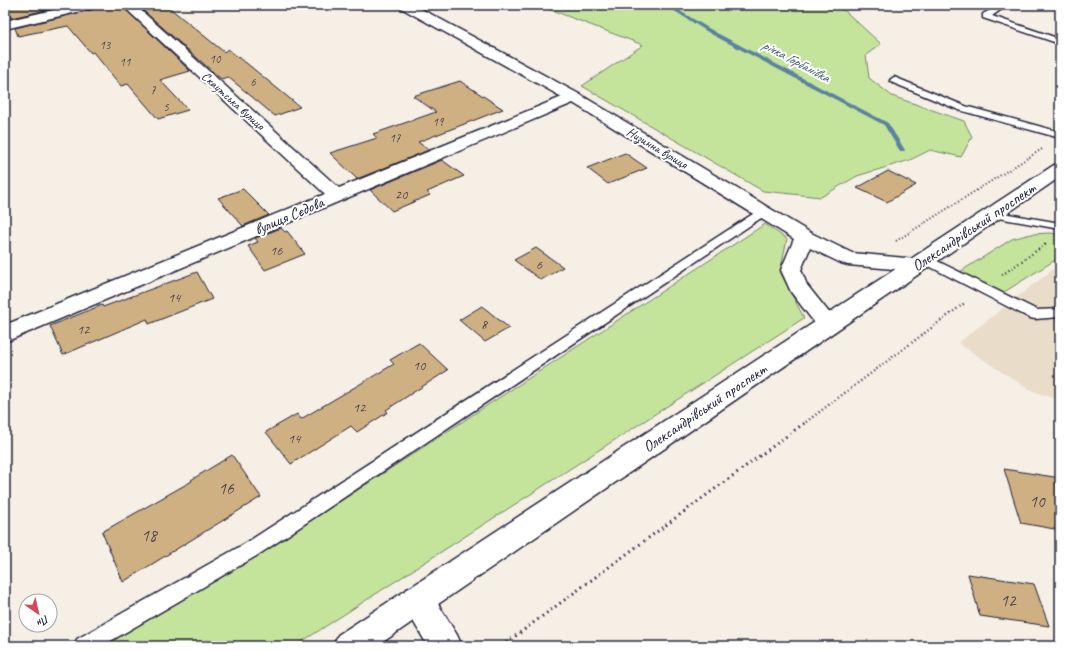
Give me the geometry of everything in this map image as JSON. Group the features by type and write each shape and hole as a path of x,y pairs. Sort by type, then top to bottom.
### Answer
{"street":[{"path":"5,25 90,5"},
{"name":"Скаутська вулиця","path":"128,5 337,196"},
{"name":"Низинна вулиця","path":"405,5 574,97 804,237 848,259 921,262"},
{"name":"вулиця Сєдова","path":"5,334 574,97"},
{"name":"Олександрівський проспект","path":"349,646 1060,169"},
{"path":"804,237 791,270 798,287 828,325"},
{"path":"418,600 446,646"}],"lane":[{"path":"1004,5 986,16 1060,42"},
{"path":"894,80 962,108 1060,135"},
{"path":"84,646 252,549 763,212"},
{"path":"991,214 1060,226"},
{"path":"921,262 982,289 1035,315 1060,313"}],"path":[{"path":"894,242 1047,146"},
{"path":"502,646 738,474 982,289 1048,242"}],"shaded area":[{"path":"1060,264 1060,401 1028,389 958,343"}],"green space":[{"path":"538,5 829,5 845,11 881,44 866,55 869,78 892,96 964,121 972,137 961,157 930,150 910,160 857,176 821,197 763,191 582,86 643,45"},
{"path":"765,224 787,239 780,272 804,318 295,646 104,646 252,559"},
{"path":"1051,233 1060,235 1060,257 993,299 950,278 1012,239 1031,234"}],"building":[{"path":"6,5 68,5 11,18"},
{"path":"97,5 121,5 190,71 160,80 188,110 158,119 128,84 121,86 93,52 91,53 68,26 18,36 15,28 94,9"},
{"path":"137,5 166,5 224,52 228,49 300,107 275,116 228,77 221,79"},
{"path":"460,81 503,109 418,142 429,150 357,179 330,153 377,138 373,134 436,112 413,96"},
{"path":"625,153 647,168 608,184 587,168"},
{"path":"442,160 464,176 427,192 430,195 392,211 370,190"},
{"path":"888,171 916,185 887,202 857,188"},
{"path":"243,189 269,215 243,226 218,198"},
{"path":"281,228 285,232 287,231 305,254 265,270 248,246 258,242 255,238"},
{"path":"536,248 563,267 541,280 514,260"},
{"path":"197,272 212,299 149,324 147,319 63,355 50,326 102,305 103,307"},
{"path":"482,306 509,328 485,342 459,320"},
{"path":"419,343 448,370 386,410 388,412 357,432 351,426 291,464 266,432 297,414 301,419 394,364 390,360"},
{"path":"232,455 261,497 123,582 102,532 192,481 191,480"},
{"path":"1004,469 1060,478 1060,530 1021,523"},
{"path":"968,574 1034,584 1049,626 980,616"}],"waterway":[{"name":"річка Горбанівка","path":"667,5 713,33 886,124 902,150"}]}
